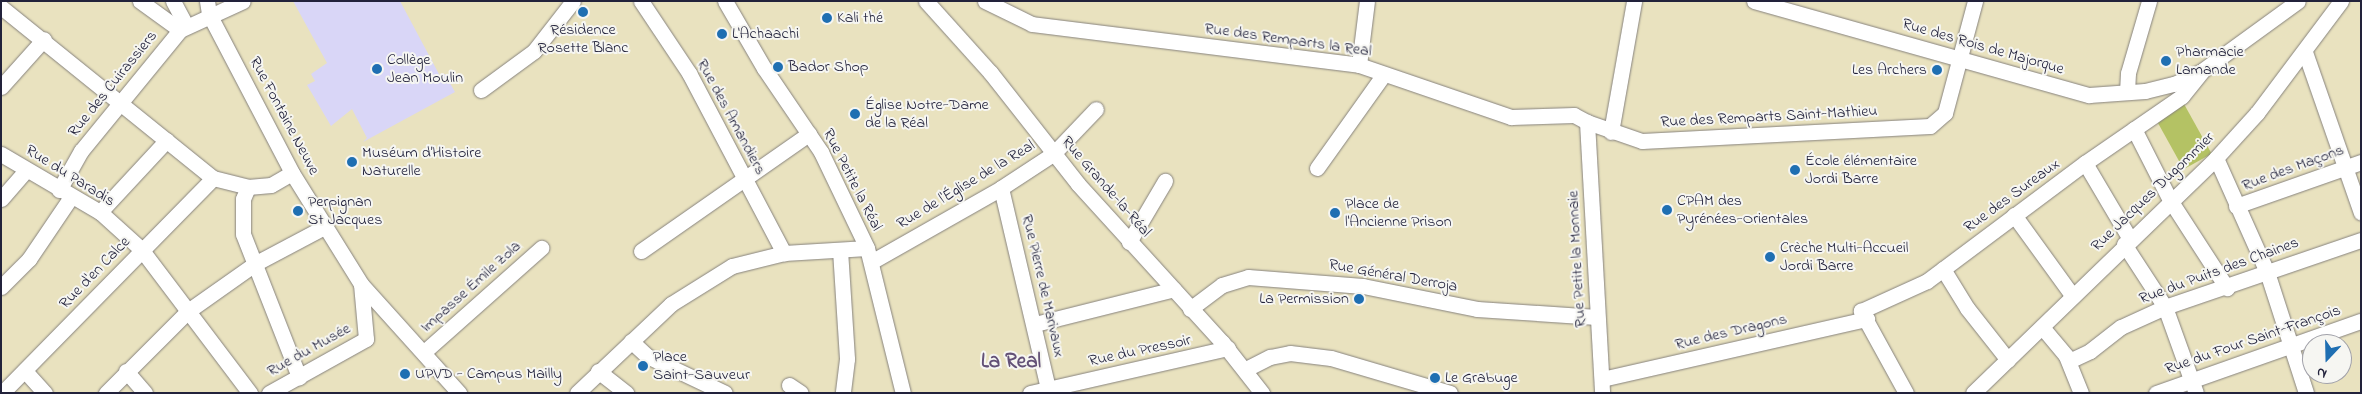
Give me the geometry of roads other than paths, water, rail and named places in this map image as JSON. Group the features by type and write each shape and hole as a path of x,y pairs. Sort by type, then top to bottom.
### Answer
{"street":[{"path":"140,1 183,28"},
{"path":"173,1 183,28"},
{"name":"Rue des Cuirassiers","path":"2,285 29,259 65,194 81,151 120,101 183,28 208,8 243,1"},
{"path":"481,90 534,51 573,1"},
{"name":"Rue des Amandiers","path":"641,1 689,73 784,253"},
{"name":"Rue Petite la Réal","path":"725,1 764,68 809,134 832,173 869,255 903,393"},
{"name":"Rue Grande-la-Réal","path":"926,1 990,72 1053,154 1129,242 1228,348 1246,369 1262,393"},
{"name":"Rue des Remparts la Real","path":"985,1 1032,24 1359,65 1512,117 1574,114 1587,122 1611,132"},
{"path":"1359,65 1367,1"},
{"path":"1611,132 1634,1"},
{"name":"Rue des Rois de Majorque","path":"1754,1 2089,95 2126,92 2174,84 2203,70"},
{"path":"1959,59 1975,1"},
{"path":"2126,92 2128,73 2149,1"},
{"path":"2203,70 2298,1"},
{"name":"Rue Jacques Dugommier","path":"1973,393 2170,200 2216,158 2305,52 2341,1"},
{"path":"1,7 44,39 213,178 248,187 271,185 292,173"},
{"name":"Rue Fontaine Neuve","path":"208,8 292,173 361,284"},
{"path":"1,87 44,39"},
{"path":"2305,52 2361,214"},
{"name":"Rue des Remparts Saint-Mathieu","path":"1611,132 1642,141 1930,126 1945,113 1959,59"},
{"name":"Rue des Sureaux","path":"1864,315 1927,281 2085,162 2176,99 2203,70"},
{"path":"1317,168 1384,74"},
{"name":"Rue de l'Église de la Real","path":"869,255 1001,188 1053,154 1096,109"},
{"name":"Rue Petite la Monnaie","path":"1587,122 1602,386"},
{"path":"2134,129 2170,200 2227,288"},
{"path":"641,251 743,178 809,134"},
{"path":"100,212 168,140"},
{"name":"Rue du Paradis","path":"1,154 65,194 100,212 141,249 250,393"},
{"path":"2216,158 2267,272 2306,393"},
{"path":"2085,162 2127,242 2165,307 2193,386"},
{"name":"Rue des Maçons","path":"2236,206 2361,162"},
{"path":"1,199 26,170"},
{"name":"Rue d'en Calce","path":"2,393 25,372 141,249 213,178"},
{"path":"1129,242 1165,181"},
{"path":"248,187 243,199 243,234 256,263 298,376"},
{"name":"Rue Pierre de Marivaux","path":"1001,188 1035,324 1048,391"},
{"path":"2014,215 2072,295"},
{"path":"106,393 188,311 256,263 326,226"},
{"name":"Rue du Puits des Chaines","path":"2069,361 2090,350 2122,328 2165,307 2227,288 2267,272 2361,240"},
{"name":"Impasse Émile Zola","path":"424,352 542,248"},
{"path":"577,393 598,371 672,304 732,266 784,253 840,250 869,255"},
{"path":"840,250 847,359 843,393"},
{"path":"1943,269 1967,308 2008,360"},
{"name":"Rue Général Derroja","path":"1190,309 1222,285 1248,277 1353,284 1477,309 1597,317"},
{"path":"361,284 459,393"},
{"name":"Rue du Musée","path":"270,393 366,338 361,284"},
{"path":"1035,324 1174,289"},
{"path":"1864,315 1906,393"},
{"name":"Rue des Dragons","path":"1602,386 1864,315"},
{"name":"Rue du Four Saint-François","path":"2156,393 2193,386 2292,346 2361,321"},
{"path":"2042,327 2069,361 2080,393"},
{"path":"632,341 647,356 725,393"},
{"name":"Rue du Pressoir","path":"1030,393 1048,391 1228,348"},
{"path":"1246,369 1270,357 1290,353 1331,358 1450,393"},
{"path":"126,371 145,393"},
{"path":"598,371 626,393"},
{"path":"25,372 45,393"}],"place":[{"name":"Résidence Rosette Blanc","path":"583,12"},
{"name":"Kali thé","path":"827,18"},
{"name":"L'Achaachi","path":"722,34"},
{"name":"Pharmacie Lamande","path":"2166,61"},
{"name":"Bador Shop","path":"778,67"},
{"name":"Collège Jean Moulin","path":"377,69"},
{"name":"Les Archers","path":"1937,70"},
{"name":"Église Notre-Dame de la Réal","path":"855,114"},
{"name":"Muséum d’Histoire Naturelle","path":"352,162"},
{"name":"École élémentaire Jordi Barre","path":"1795,170"},
{"name":"CPAM des Pyrénées-Orientales","path":"1667,210"},
{"name":"Perpignan St Jacques","path":"298,211"},
{"name":"Place de l'Ancienne Prison","path":"1335,213"},
{"name":"Crèche Multi-Accueil Jordi Barre","path":"1770,257"},
{"name":"La Permission","path":"1359,299"},
{"name":"Place Saint-Sauveur","path":"643,366"},
{"name":"UPVD - Campus Mailly","path":"405,374"},
{"name":"Le Grabuge","path":"1435,378"}],"district":[{"name":"La Real","path":"1011,362"}]}
